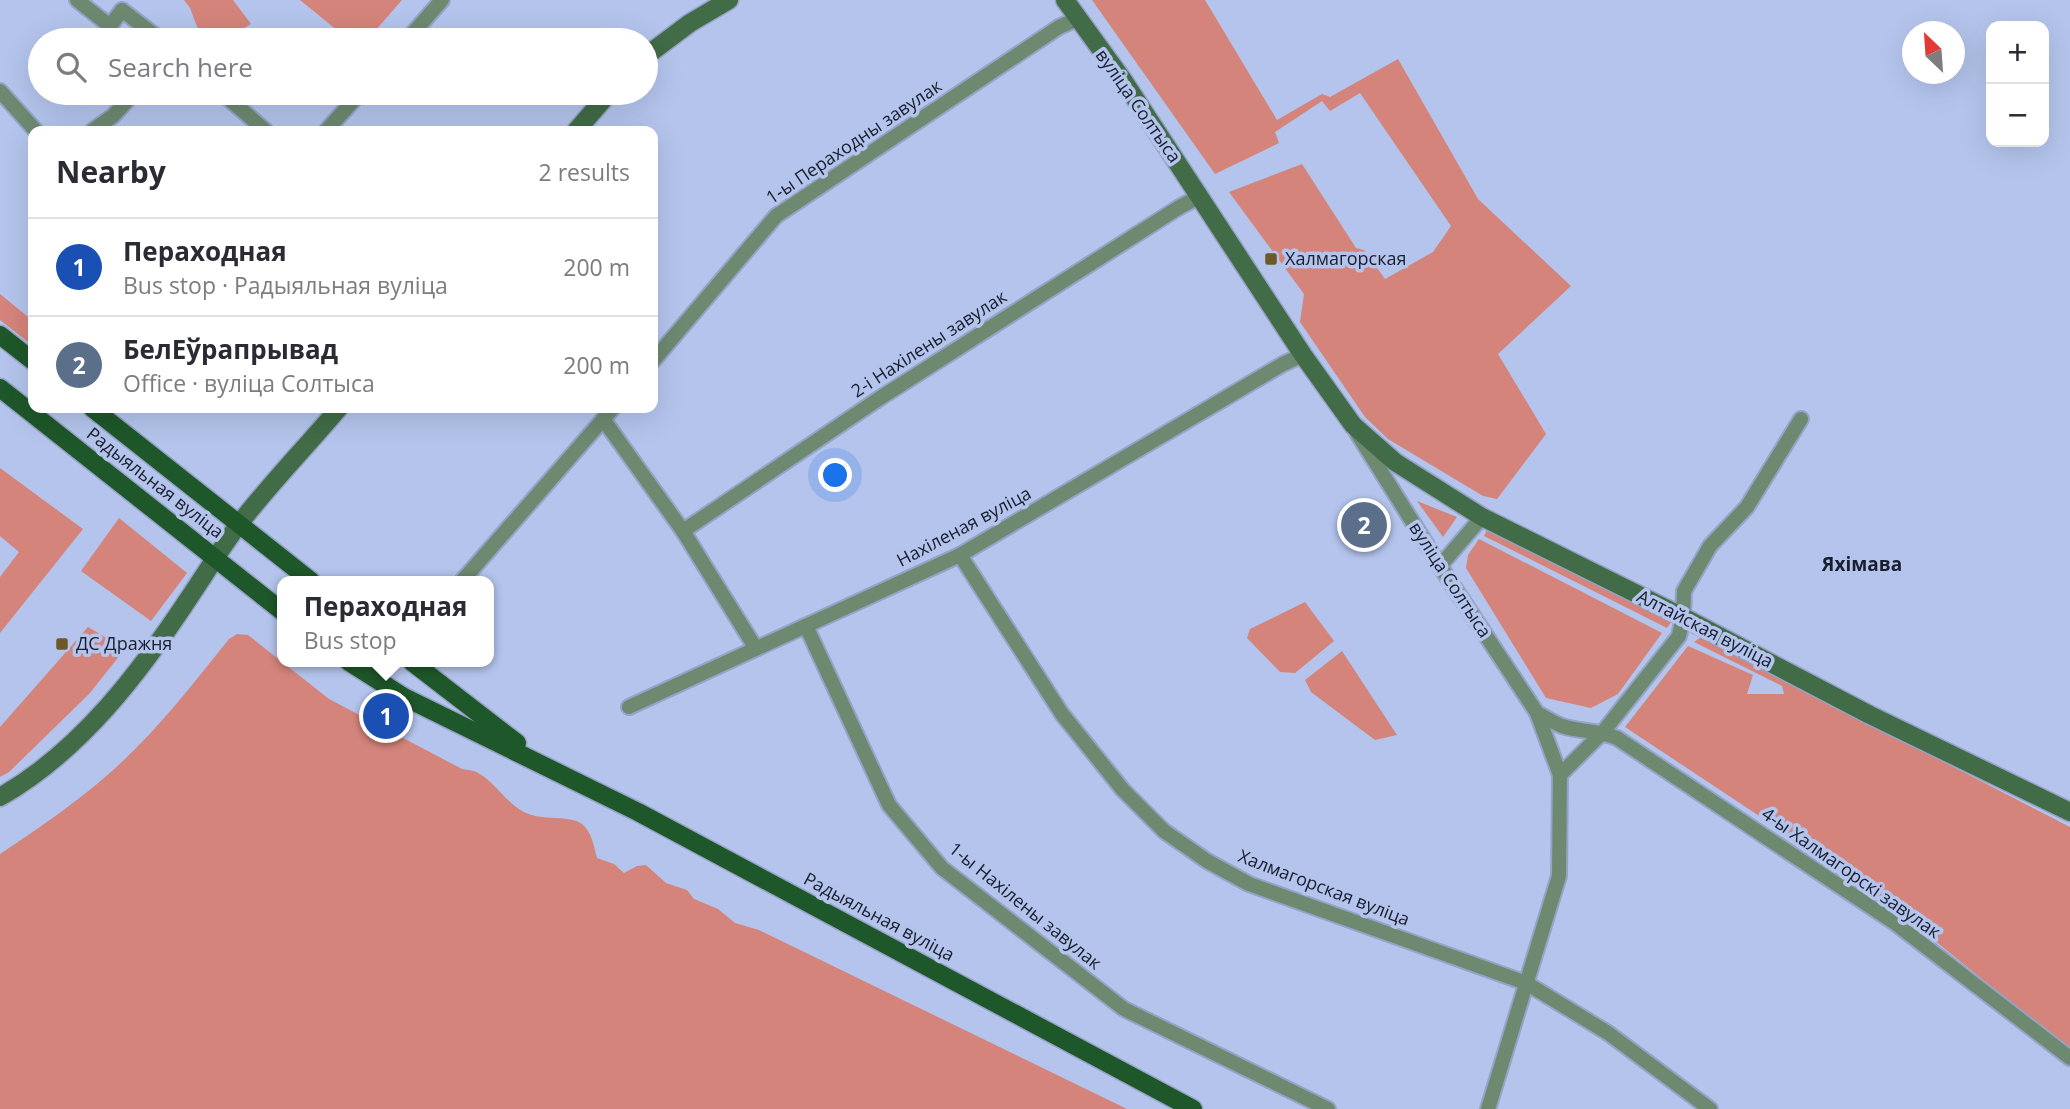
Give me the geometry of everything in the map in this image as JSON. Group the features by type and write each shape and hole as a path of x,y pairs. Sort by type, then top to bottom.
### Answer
{"main road":[{"path":"658,47 690,23 729,0"},
{"name":"вуліца Солтыса","path":"1065,0 1123,80 1303,355 1353,425"},
{"path":"580,126 599,105"},
{"path":"0,335 28,357"},
{"name":"Радыяльная вуліца","path":"0,388 28,410"},
{"name":"Радыяльная вуліца","path":"32,413 277,607"},
{"name":"Радыяльная вуліца","path":"98,413 305,576"},
{"path":"0,797 54,760 106,707 157,645 240,524 335,413"},
{"name":"Алтайская вуліца","path":"1353,425 1395,462 1482,517 1683,617 1870,715 2070,812"},
{"name":"Радыяльная вуліца","path":"357,667 404,696 638,812 1192,1109"},
{"name":"Радыяльная вуліца","path":"418,667 545,765"}],"street":[{"path":"76,0 110,26 122,10 145,28"},
{"path":"418,28 442,0"},
{"name":"1-ы Пераходны завулак","path":"658,354 776,216 1059,27 1077,19"},
{"path":"0,91 32,126"},
{"path":"99,126 123,105"},
{"path":"236,105 260,126"},
{"path":"330,126 349,105"},
{"name":"2-і Нахілены завулак","path":"683,531 880,398 1200,196"},
{"name":"Нахіленая вуліца","path":"629,707 960,555 1303,355"},
{"path":"466,576 608,413"},
{"path":"603,419 683,531 755,647"},
{"path":"1560,775 1603,732 1679,636 1684,590 1710,546 1747,507 1801,419"},
{"name":"вуліца Солтыса","path":"1353,425 1440,566 1537,713 1560,775 1559,876 1488,1109"},
{"path":"1440,566 1482,517"},
{"name":"Халмагорская вуліца","path":"960,555 1062,714 1123,790 1164,831 1249,884 1526,983 1608,1032 1710,1109"},
{"name":"1-ы Нахілены завулак","path":"806,626 889,805 942,868 1124,1009 1328,1109"},
{"path":"1537,713 1561,725 1603,732"},
{"name":"4-ы Халмагорскі завулак","path":"1603,732 1617,738 1895,923 2070,1058"}],"shaded area":[{"path":"184,0 233,0 251,24 244,28 198,28"},
{"path":"300,0 402,0 378,28 334,28"},
{"path":"1092,0 1205,0 1277,120 1322,94 1330,97 1398,59 1478,199 1571,286 1498,354 1546,434 1497,499 1483,496 1388,439 1365,417 1300,322 1304,294 1229,192 1302,164 1356,248 1364,250 1385,279 1433,252 1451,226 1360,93 1330,111 1322,101 1275,132 1279,143 1215,174"},
{"path":"0,294 28,317 28,342 0,320"},
{"path":"0,468 83,529 0,633 0,577 19,552 0,536"},
{"path":"1417,501 1457,517 1443,537"},
{"path":"119,518 187,573 151,621 81,571"},
{"path":"1487,530 1671,622 1667,628 1484,536"},
{"path":"1479,539 1662,633 1618,694 1591,708 1546,698 1466,568 1468,555"},
{"path":"1305,602 1334,641 1295,673 1280,672 1247,638 1250,629"},
{"path":"88,627 125,649 89,694 9,772 0,777 0,727"},
{"path":"237,634 248,635 277,658 277,667 288,667 329,699 462,769 475,771 524,812 577,821 590,835 597,858 614,864 624,873 637,866 646,865 666,883 687,890 694,899 718,909 735,923 759,930 1127,1109 0,1109 0,854 71,804 128,756 173,708 229,639"},
{"path":"1701,637 2070,827 2070,1050 1877,894 1625,727 1688,646 1753,675 1747,694 1784,694 1782,686 1694,642"},
{"path":"1342,651 1397,735 1375,740 1311,692 1305,680"}],"place":[{"name":"Халмагорская","path":"1271,259"},
{"name":"БелЕўрапрывад","path":"1364,525"},
{"name":"ДС Дражня","path":"62,644"},
{"name":"Пераходная","path":"386,716"}],"district":[{"name":"Яхімава","path":"1862,564"}]}
